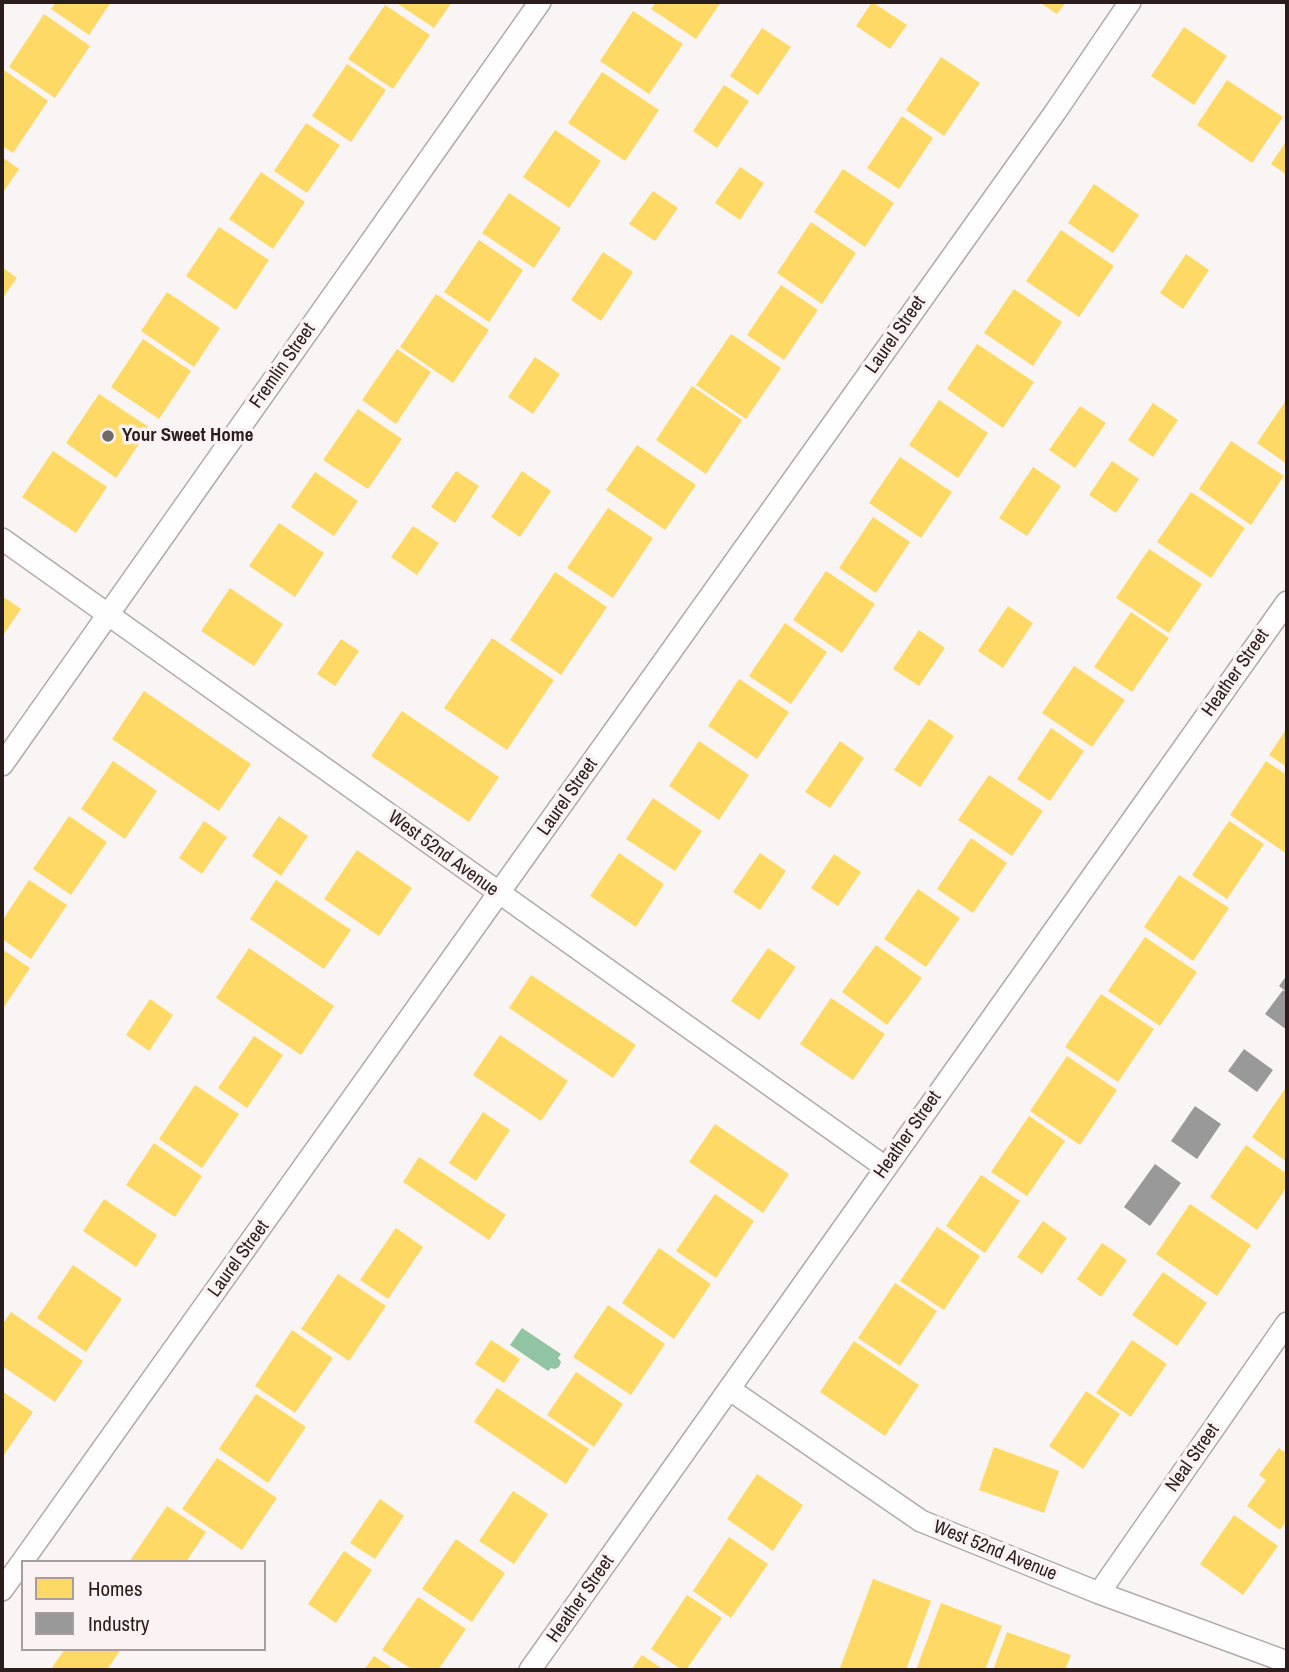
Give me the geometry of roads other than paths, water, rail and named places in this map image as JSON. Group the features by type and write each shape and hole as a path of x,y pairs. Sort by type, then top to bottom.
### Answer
{"street":[{"name":"Fremlin Street","path":"2,765 540,2"},
{"name":"Laurel Street","path":"23,1560 1056,111 1130,2"},
{"name":"West 52nd Avenue","path":"2,540 885,1167"},
{"name":"Heather Street","path":"530,1670 1287,602"},
{"name":"Neal Street","path":"1099,1593 1287,1323"},
{"name":"West 52nd Avenue","path":"729,1389 921,1521 1099,1593 1287,1662"},
{"name":"Laurel Street","path":"2,1590 21,1563"}],"place":[{"name":"Your Sweet Home","path":"108,436"}]}
